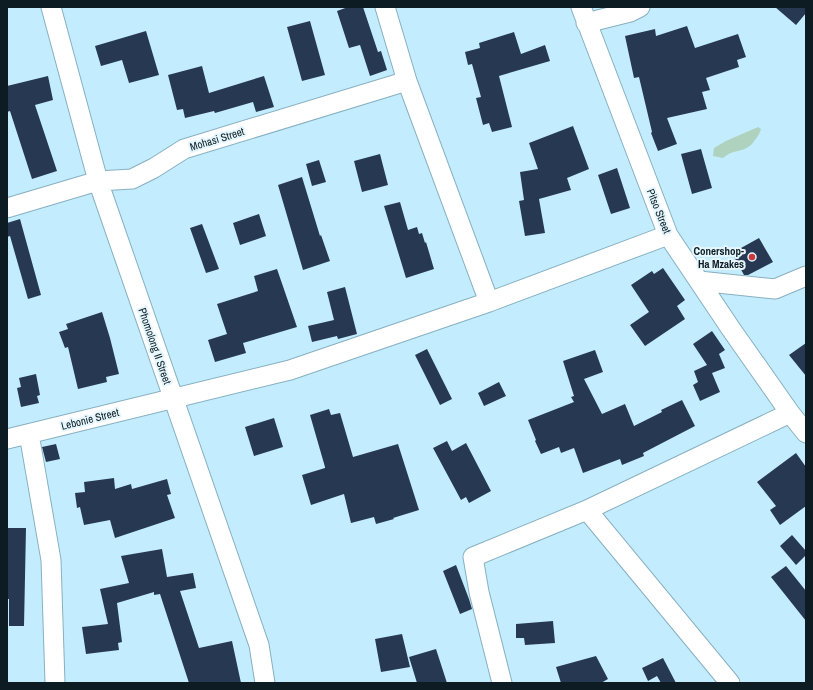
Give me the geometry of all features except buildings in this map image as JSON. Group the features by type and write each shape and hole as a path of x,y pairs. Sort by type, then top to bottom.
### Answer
{"street":[{"name":"Phomolong II Street","path":"51,7 98,180 259,646 265,683"},
{"path":"385,7 407,81 489,302"},
{"path":"584,15 630,12 640,7"},
{"name":"Pitso Street","path":"584,15 668,235 731,329 790,413 806,433"},
{"name":"Mohasi Street","path":"7,208 98,180 132,179 154,168 184,149 407,81"},
{"name":"Lebonie Street","path":"7,439 290,370 489,302 668,235"},
{"path":"699,281 775,289 806,276"},
{"path":"502,683 479,592 472,557 587,510 790,413"},
{"path":"29,434 51,560 55,683"},
{"path":"587,510 730,683"}],"green space":[{"path":"758,127 761,129 756,139 747,148 727,155 723,158 713,156 714,148"}],"place":[{"name":"Conershop- Ha Mzakes","path":"752,257"}]}
